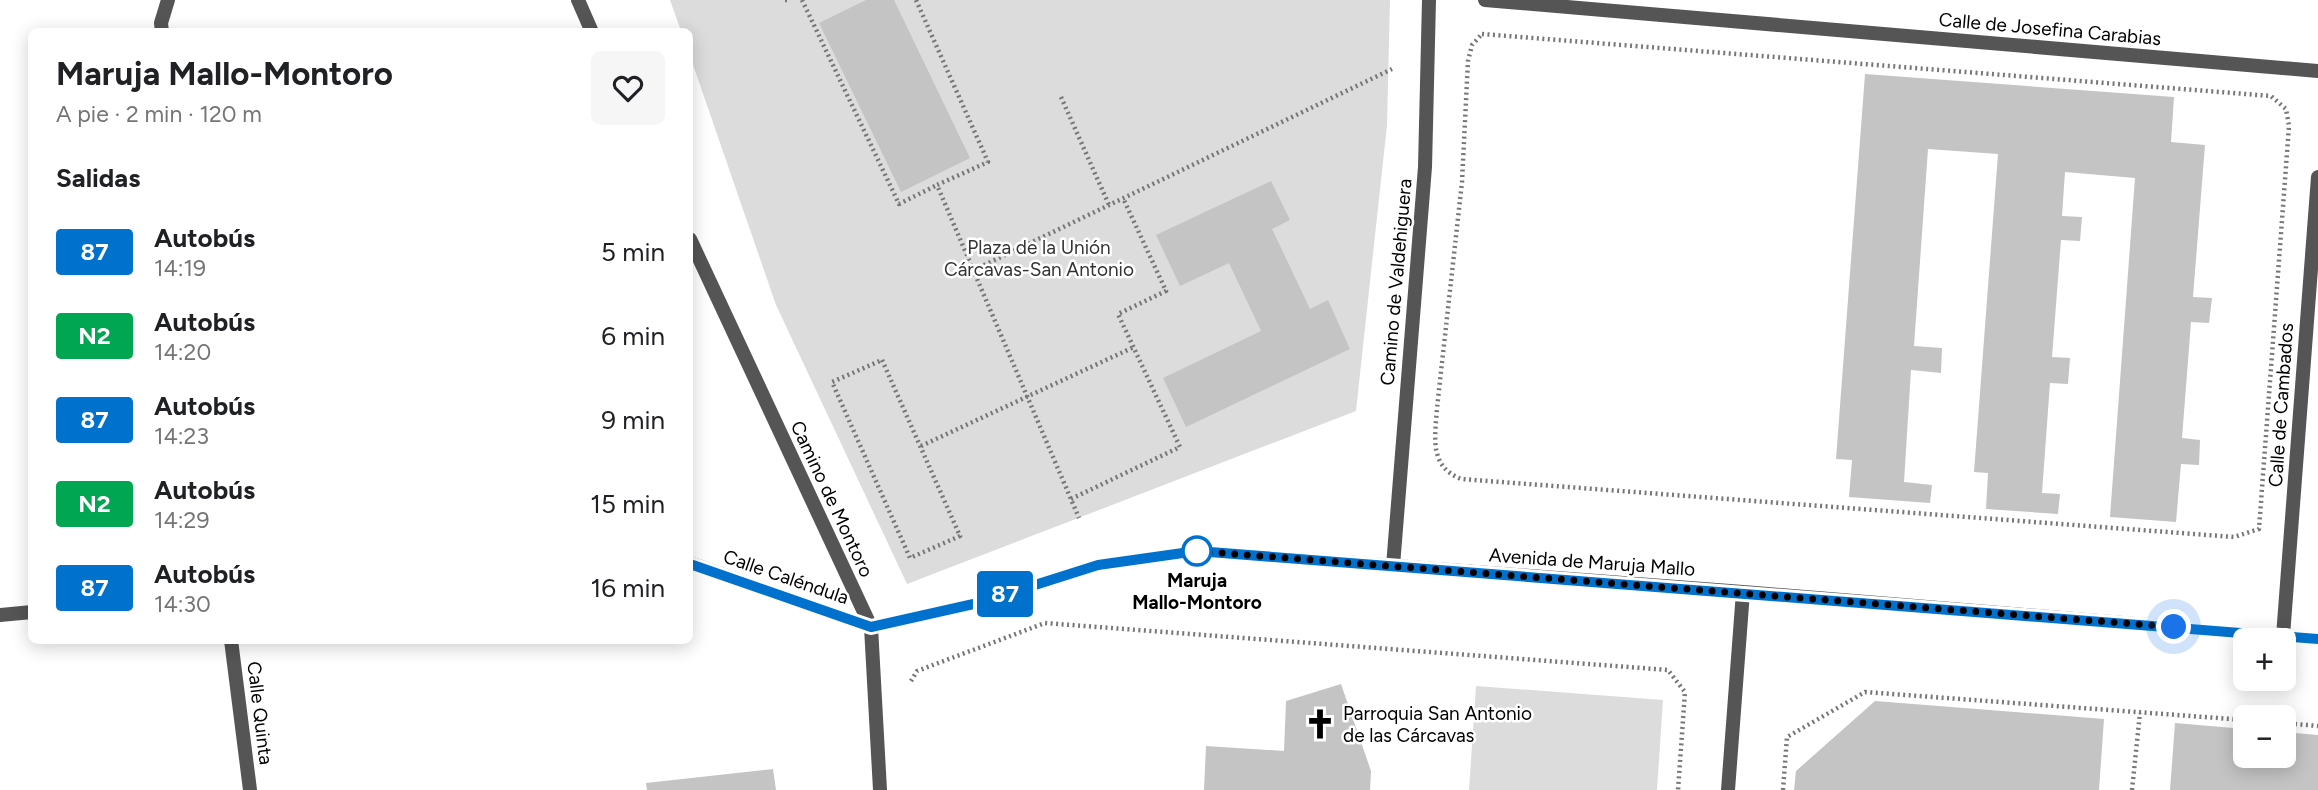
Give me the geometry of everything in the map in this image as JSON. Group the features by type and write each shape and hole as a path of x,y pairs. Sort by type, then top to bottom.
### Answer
{"street":[{"path":"162,28 168,0"},
{"path":"578,0 590,28"},
{"name":"Camino de Valdehiguera","path":"1393,566 1425,167 1429,0"},
{"name":"Calle de Josefina Carabias","path":"1485,0 2318,71"},
{"name":"Calle de Cambados","path":"2284,628 2318,177"},
{"name":"Camino de Montoro","path":"693,245 871,627 880,790"},
{"name":"Avenida de Maruja Mallo","path":"871,627 978,603 1098,565 1197,551 2233,632"},
{"name":"Calle Caléndula","path":"693,565 871,627"},
{"path":"1728,790 1743,592"},
{"path":"0,615 28,612"},
{"name":"Avenida de Maruja Mallo","path":"2296,637 2318,639"},
{"name":"Calle Quinta","path":"232,644 250,790"}],"path":[{"path":"802,0 899,204 988,162 916,0"},
{"path":"1482,34 2258,94 2271,96 2286,109 2289,126 2259,529 2234,537 1461,479 1447,473 1440,462 1435,443 1437,408 1462,182 1468,61 1472,45 1482,34"},
{"path":"974,270 1399,66"},
{"path":"1061,97 1109,205"},
{"path":"937,185 1079,519"},
{"path":"1071,499 1180,447 1118,314 1166,291 1123,198"},
{"path":"921,446 1134,347"},
{"path":"882,360 921,446 960,536 909,558 832,382 882,360"},
{"path":"907,687 918,671 1045,624 1668,670 1685,692 1678,790"},
{"path":"1783,790 1787,737 1865,692 2233,719"},
{"path":"2132,790 2140,713"},
{"path":"2296,724 2318,726"}],"green space":[{"name":"Plaza de la Unión Cárcavas-San Antonio","path":"670,0 1390,0 1387,125 1356,411 907,584 776,305 693,65 693,28 680,28"},
{"path":"1476,686 1663,700 1657,790 1469,790"}],"building":[{"path":"866,0 894,0 970,158 901,192 819,23"},
{"path":"1865,74 2174,97 2171,142 2205,145 2193,297 2212,298 2209,323 2191,322 2182,438 2200,440 2199,465 2181,464 2176,522 2110,517 2135,178 2065,172 2062,216 2082,217 2080,241 2061,240 2052,357 2070,358 2068,384 2050,383 2042,493 2060,494 2058,514 1986,509 1988,473 1974,472 1998,154 1928,149 1914,346 1942,348 1941,373 1911,370 1904,482 1932,485 1930,503 1849,497 1852,460 1836,459"},
{"path":"1271,181 1290,220 1272,229 1310,309 1328,300 1350,349 1186,427 1163,378 1261,331 1229,263 1180,286 1156,235"},
{"name":"Parroquia San Antonio de las Cárcavas","path":"1341,684 1371,771 1370,790 1204,790 1206,746 1284,751 1286,701"},
{"path":"1875,701 2104,719 2099,790 1794,790 1796,771"},
{"path":"2175,723 2233,728 2233,768 2296,768 2296,733 2318,735 2318,790 2170,790"},
{"path":"773,769 776,790 647,790 646,783"}],"bus line":[{"name":"87","path":"693,565 871,627 978,603 1098,565 1197,551 2318,639"}],"place":[{"name":"Maruja Mallo-Montoro","path":"1197,551"},
{"name":"Parroquia San Antonio de las Cárcavas","path":"1320,724"}],"route":[{"path":"1197,551 2174,627"}]}
